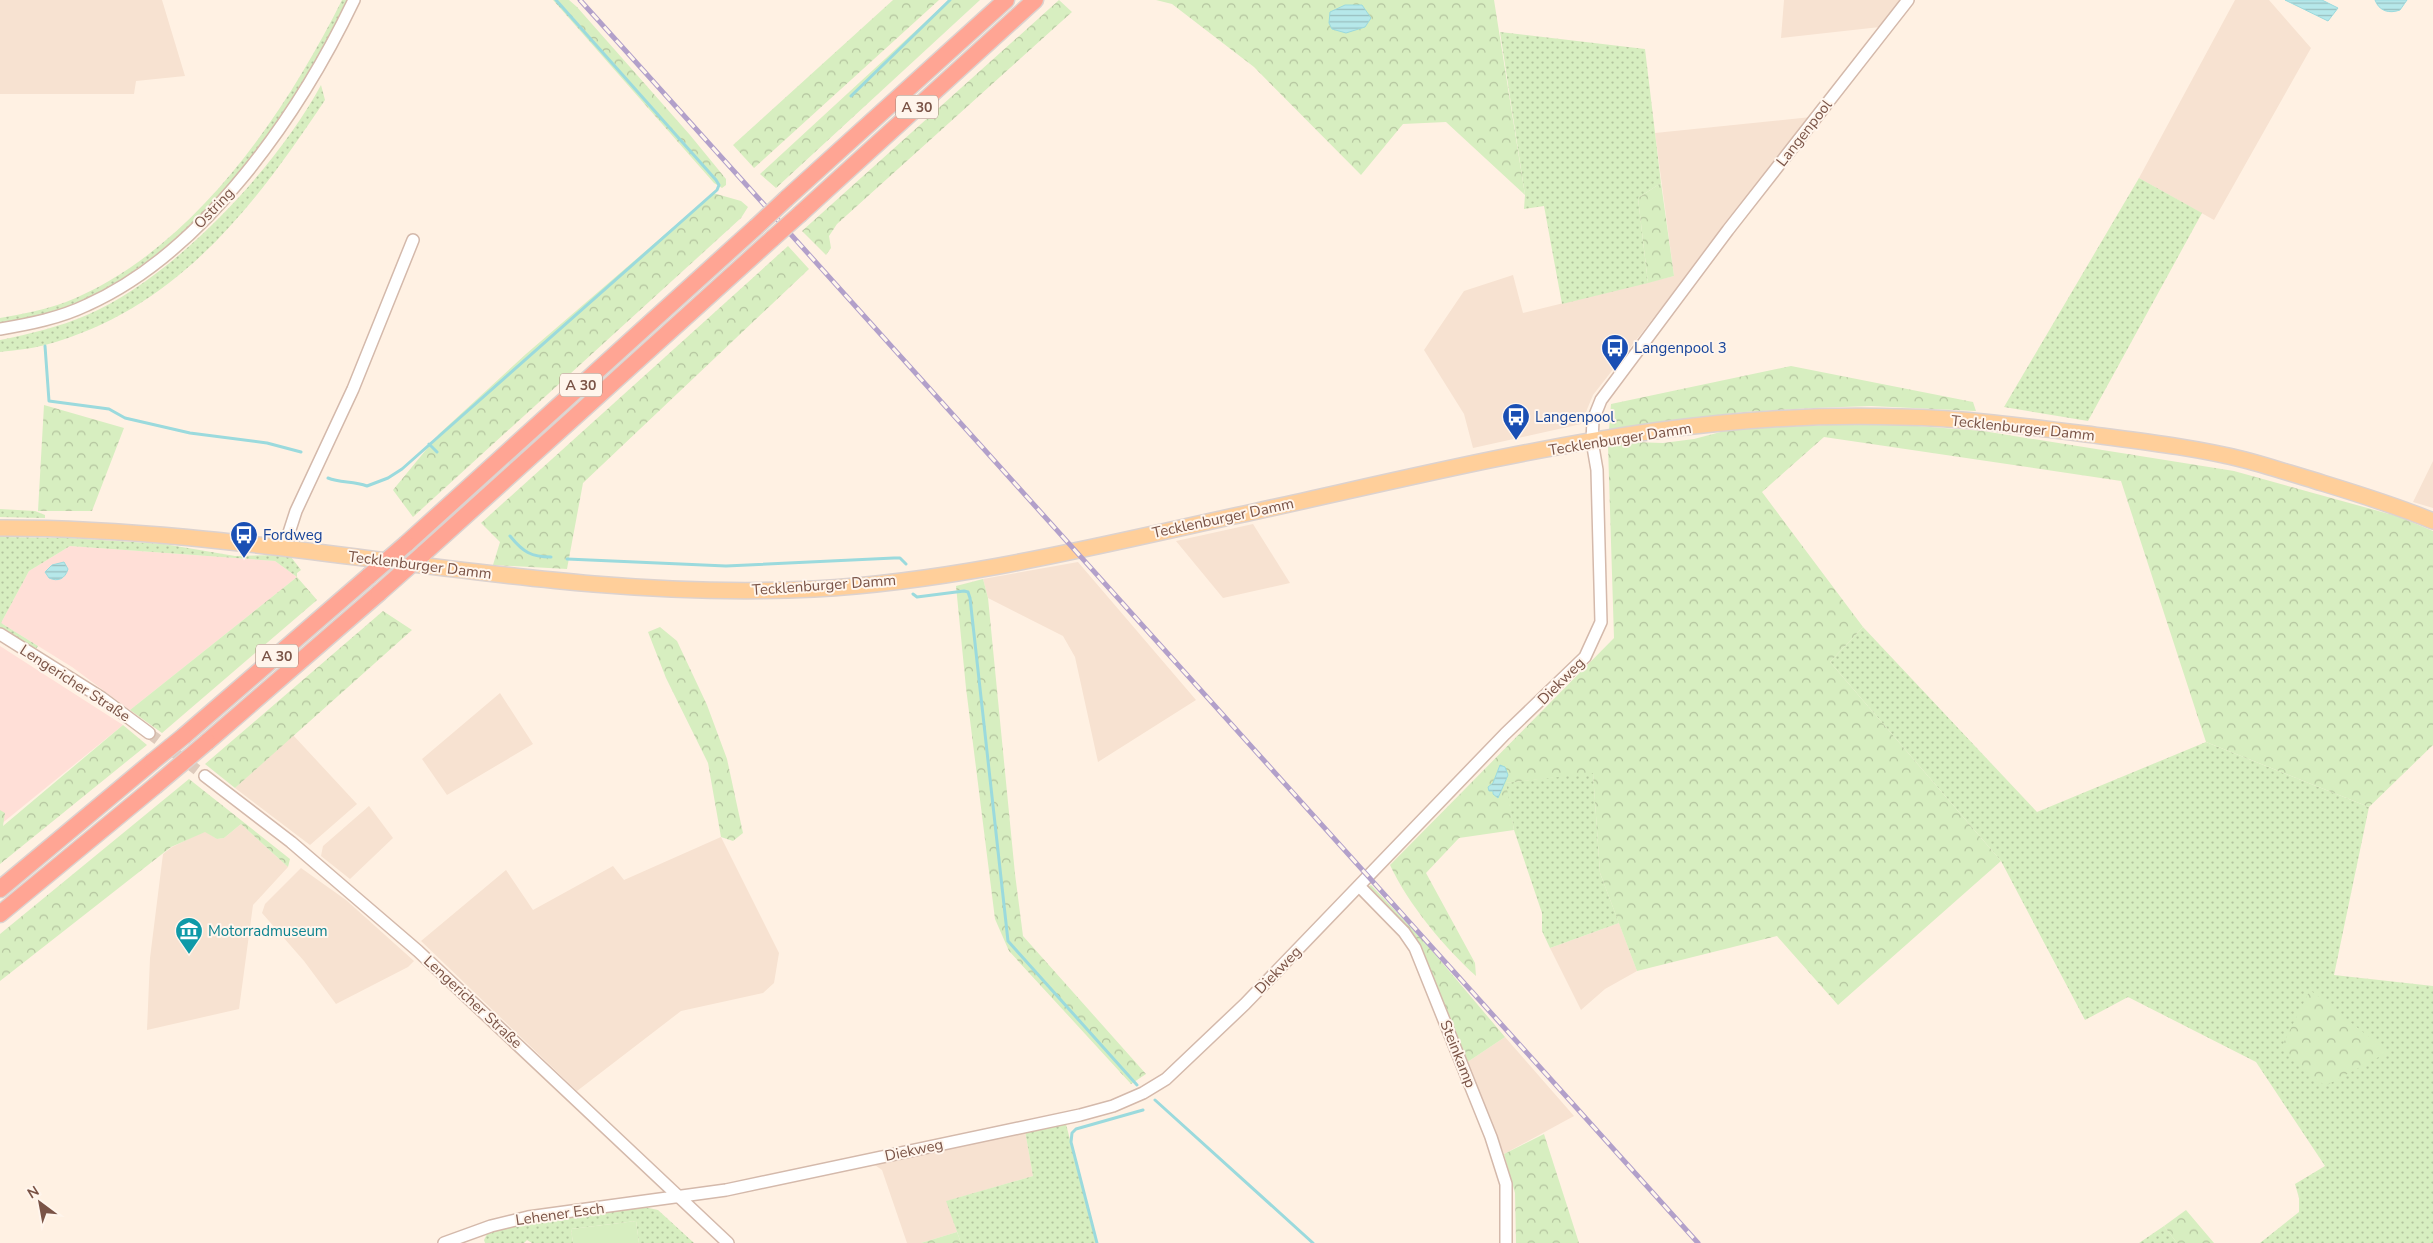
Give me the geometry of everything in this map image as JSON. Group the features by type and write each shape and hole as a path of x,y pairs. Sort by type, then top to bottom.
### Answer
{"highway":[{"name":"A 30","path":"0,889 184,736 406,544 1006,0"},
{"name":"A 30","path":"0,914 207,742 379,593 1035,0"}],"main road":[{"name":"Tecklenburger Damm","path":"0,528 61,528 284,548 559,581 736,590 815,589 881,583 999,565 1592,442 1700,426 1826,417 1904,416 2016,425 2145,442 2242,459 2402,508 2433,520"}],"street":[{"name":"Ostring","path":"0,330 32,324 88,305 140,274 189,233 234,187 279,131 312,80 354,0"},
{"name":"Langenpool","path":"1592,442 1593,420 1601,400 1728,230 1908,0"},
{"path":"284,548 296,511 353,389 413,240"},
{"name":"Diekweg","path":"679,1196 726,1190 1080,1115 1113,1106 1143,1093 1166,1080 1245,1004 1360,887 1505,734 1585,658 1601,622 1602,601 1597,470 1592,442"},
{"name":"Lengericher Straße","path":"0,634 102,698 149,733"},
{"name":"Lengericher Straße","path":"206,776 291,842 418,951 728,1243"},
{"name":"Steinkamp","path":"1360,887 1404,932 1415,948 1491,1137 1506,1184 1506,1243"},
{"name":"Lehener Esch","path":"444,1243 491,1226 528,1217 679,1196"}],"shaded area":[{"path":"0,0 162,0 185,76 136,81 134,94 0,94"},
{"path":"1784,0 1900,0 1880,27 1781,38"},
{"path":"2235,0 2269,0 2311,48 2214,220 2139,178"},
{"path":"1811,117 1593,395 1581,424 1473,448 1464,414 1424,350 1464,291 1513,275 1523,313 1674,276 1655,133"},
{"path":"2433,461 2433,508 2413,502"},
{"path":"1253,524 1290,583 1223,598 1176,541"},
{"path":"70,546 275,561 297,577 130,710 72,667 1,623 29,571"},
{"path":"1078,562 1196,700 1098,762 1075,657 1063,636 988,598 983,579"},
{"path":"0,646 123,725 0,825"},
{"path":"500,693 533,744 447,795 422,759"},
{"path":"293,735 357,804 310,845 235,788"},
{"path":"369,806 393,838 350,879 321,856 323,846"},
{"path":"241,824 288,867 253,905 239,1009 147,1030 150,958 163,854 172,847 205,831 217,839 224,838"},
{"path":"721,837 779,953 774,983 763,993 681,1011 577,1091 421,941 506,870 533,910 613,866 624,880"},
{"path":"301,868 346,900 414,961 408,967 336,1004 304,961 262,913 265,904"},
{"path":"1619,923 1637,971 1605,989 1581,1010 1550,948"},
{"path":"1505,1037 1574,1116 1504,1154 1466,1063"},
{"path":"1025,1131 1033,1176 947,1201 957,1232 921,1243 907,1243 882,1170 875,1165"}],"green space":[{"path":"342,0 348,0 300,86 272,129 206,209 169,244 129,274 87,298 45,314 0,324 0,318 58,305 112,279 154,250 193,215 229,176 262,133 292,89"},
{"path":"553,0 569,0 577,7 690,135 726,179 726,185 722,188 714,183"},
{"path":"893,0 939,0 754,168 733,145"},
{"path":"949,0 980,0 776,188 760,174"},
{"path":"1059,0 1072,12 837,224 829,236 831,248 826,255 802,231"},
{"path":"1156,0 1494,0 1525,195 1446,122 1403,124 1361,175 1254,67 1172,4"},
{"path":"1500,32 1645,49 1661,183 1638,198 1648,283 1562,304 1544,206 1524,209 1525,195"},
{"path":"321,85 325,100 270,178 208,250 172,280 134,307 92,329 45,345 0,352 0,340 66,323 87,315 120,298 154,275 188,248 251,184 302,117"},
{"path":"2139,178 2202,213 2088,421 2004,407"},
{"path":"1661,183 1674,276 1648,283 1638,198"},
{"path":"713,193 741,201 748,207 741,218 413,517 393,490 439,434 526,354"},
{"path":"788,246 809,269 583,483 567,569 493,565 500,542 481,523"},
{"path":"1791,366 1973,402 1976,411 1871,406 1813,408 1744,412 1609,430 1611,404"},
{"path":"44,405 124,428 92,511 38,511"},
{"path":"1878,423 1983,431 2234,471 2400,517 2433,531 2433,745 2369,807 2206,742 2121,481 1824,437 1762,492 1863,627 1830,662 2001,861 1838,1005 1777,936 1637,971 1600,873 1593,773 1506,783 1514,830 1459,838 1426,873 1475,963 1476,976 1452,952 1417,910 1390,865 1614,638 1608,446 1633,442 1663,443 1694,439 1732,429"},
{"path":"0,509 35,511 45,515 45,518 0,517"},
{"path":"0,537 70,538 164,544 235,556 274,555 291,557 301,570 297,573 297,577 275,561 70,546 29,571 1,623 38,646 36,649 0,629"},
{"path":"297,577 317,600 162,733 130,710"},
{"path":"983,579 988,598 1015,874 1023,936 1146,1074 1131,1084 1009,951 995,919 966,688 956,586"},
{"path":"383,611 412,630 235,788 205,764"},
{"path":"660,627 677,641 707,705 727,759 743,833 733,841 721,837 708,763 666,678 648,632"},
{"path":"1863,627 2037,812 2206,742 2369,807 2334,975 2433,986 2433,1243 2260,1243 2299,1212 2299,1198 2295,1184 2325,1166 2256,1062 2128,997 2085,1020 2001,861 1830,662"},
{"path":"123,725 147,745 0,864 0,810 5,813 3,826"},
{"path":"1593,772 1600,873 1619,923 1550,948 1542,931 1542,913 1514,830 1505,783"},
{"path":"189,779 290,859 288,867 241,824 224,838 217,839 205,832 171,847 0,981 0,934"},
{"path":"1371,885 1423,940 1505,1037 1466,1063 1421,948 1410,929 1368,887"},
{"path":"2310,990 2388,1052 2325,1086 2281,1048"},
{"path":"1066,1124 1096,1243 961,1243 946,1201 1033,1176 1025,1131"},
{"path":"1544,1134 1579,1243 1516,1243 1515,1193 1504,1154"},
{"path":"644,1207 658,1210 694,1243 639,1243 636,1221 571,1229 573,1243 532,1243 527,1240 524,1243 485,1243 484,1240 488,1232 544,1219"},
{"path":"2186,1210 2214,1243 2177,1243 2164,1226"},
{"path":"636,1221 639,1243 573,1243 571,1229"},
{"path":"2164,1226 2177,1243 2139,1243"},
{"path":"957,1232 961,1243 921,1243"}],"water":[{"path":"2285,0 2322,0 2338,8 2328,21"},
{"path":"2375,0 2407,0 2400,10 2392,12 2385,11 2379,7"},
{"path":"1345,5 1362,5 1371,18 1365,27 1346,33 1332,29 1329,23 1330,12"},
{"path":"64,562 68,569 65,575 58,580 49,578 45,572 52,565"},
{"path":"1500,765 1505,767 1508,775 1498,798 1493,794 1493,791 1489,791 1488,787 1493,783"}],"waterway":[{"path":"328,478 367,486 388,478 402,469 717,190 719,185 716,180 556,0"},
{"path":"851,96 950,0"},
{"path":"45,346 49,401 109,409 125,418 190,433 267,443 301,452"},
{"path":"429,444 437,452"},
{"path":"510,536 528,553 551,557"},
{"path":"567,559 726,566 900,558 906,564"},
{"path":"913,594 917,597 964,591 968,592 970,598 1008,941 1137,1085"},
{"path":"1155,1100 1313,1243"},
{"path":"1097,1243 1071,1142 1072,1133 1076,1129 1143,1110"}],"tunnel":[{"path":"149,733 205,776"}],"railway":[{"path":"580,0 1698,1243"}],"place":[{"name":"Langenpool 3","path":"1615,372"},
{"name":"Langenpool","path":"1516,441"},
{"name":"Fordweg","path":"244,559"},
{"name":"Motorradmuseum","path":"189,955"}]}
